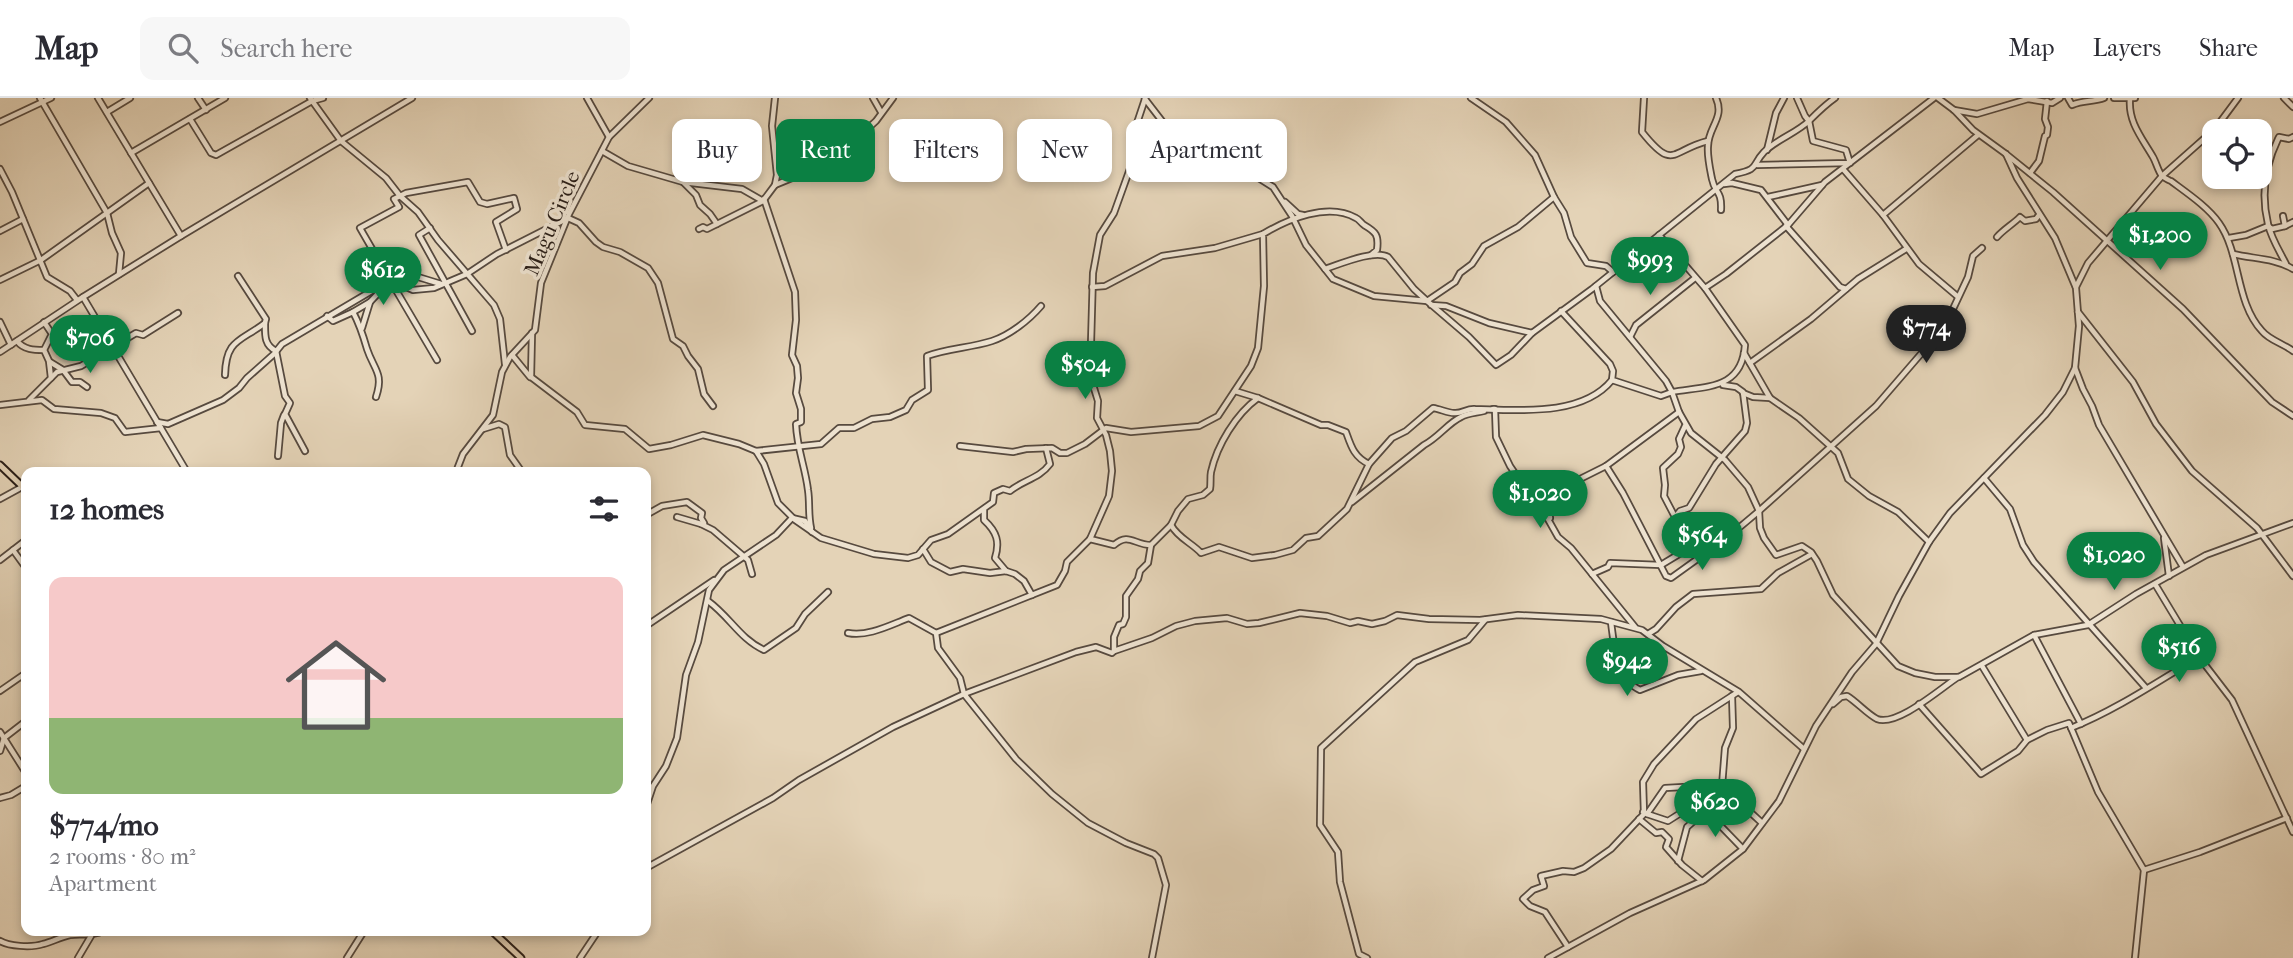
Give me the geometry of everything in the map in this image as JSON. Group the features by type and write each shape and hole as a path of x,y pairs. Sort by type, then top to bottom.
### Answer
{"main road":[{"path":"0,465 21,485"},
{"path":"497,936 521,958"}],"street":[{"path":"0,122 41,100 51,98"},
{"path":"98,98 181,236"},
{"path":"107,113 130,98"},
{"path":"198,98 206,110"},
{"path":"131,153 225,98"},
{"path":"190,119 211,153 216,155 311,100 323,98"},
{"path":"0,352 80,298 412,98"},
{"path":"587,98 609,136 649,98"},
{"path":"699,229 707,229 764,200 775,185 777,175 772,126 775,98"},
{"path":"873,98 881,112"},
{"path":"775,185 845,149 876,121 893,98"},
{"path":"1471,98 1506,122 1535,155 1564,213 1572,237 1587,263 1606,266 1613,272"},
{"path":"1644,98 1642,132 1658,151 1667,156 1708,141"},
{"path":"1716,98 1719,116 1708,141 1712,180 1720,194 1721,210"},
{"path":"1767,150 1776,113 1784,98"},
{"path":"1797,98 1810,121 1813,141 1846,150 1850,163"},
{"path":"1325,269 1383,254 1413,289 1469,337 1496,365 1511,355 1532,333 1596,286 1735,174 1748,172 1757,165 1762,154 1810,121 1816,112 1835,98"},
{"path":"1705,288 1787,226 1823,184 1936,98 1954,110 1979,135 2030,173 2107,241 2183,309 2272,402 2293,416"},
{"path":"1954,110 1977,114 2028,99 2052,103 2060,98"},
{"path":"2068,98 2072,104 2104,98"},
{"path":"2114,98 2135,98"},
{"path":"2076,288 2088,263 2162,176 2215,129 2238,98"},
{"path":"2284,98 2293,107"},
{"path":"1145,99 1172,134 1193,153 1224,156 1273,187 1306,244 1333,279 1374,296 1446,306 1489,323 1532,333"},
{"path":"936,633 995,610 1010,601 1056,585 1067,562 1090,539 1110,496 1111,462 1097,418 1098,401 1089,372 1095,350 1091,343 1093,273 1100,235 1114,213 1132,163 1137,144 1137,123 1145,99"},
{"path":"2130,99 2129,112 2162,176 2199,203 2217,220 2229,238 2239,281 2250,312 2262,332 2293,351"},
{"path":"41,100 107,213 111,233 121,253 119,274"},
{"path":"311,100 341,141 386,178 400,196 418,212 494,306 499,320 506,365"},
{"path":"2030,173 2039,161 2047,135 2046,102"},
{"path":"1883,215 1979,135"},
{"name":"Magu Circle","path":"531,377 532,333 535,330 541,283 568,218 609,136"},
{"path":"2286,264 2268,226 2263,187 2270,156 2279,136 2289,139 2293,137"},
{"path":"602,151 628,166 672,179"},
{"path":"2006,154 2017,178 2055,238 2076,288 2076,368 2082,389 2099,425 2183,567"},
{"path":"1757,165 1850,163"},
{"path":"0,169 47,277 80,298 184,467"},
{"path":"1843,169 1883,215 1919,264 1957,296"},
{"path":"437,360 360,228 399,207 394,200 406,193 467,182 480,202 487,204 514,198 517,209 496,222 506,250"},
{"path":"682,182 741,189 764,200 795,292 796,320 792,355 797,366 796,393 802,418 801,422 796,424 797,447 808,491 807,507 812,532"},
{"path":"682,182 696,195 700,205 717,224"},
{"path":"0,280 41,260 149,183"},
{"path":"1724,184 1732,183 1761,190 1787,226 1840,288 1847,289"},
{"path":"1768,197 1823,184"},
{"path":"1429,303 1455,282 1484,246 1518,226 1554,197"},
{"path":"1282,199 1298,214 1303,215"},
{"path":"1092,288 1105,286 1162,256 1215,248 1263,234 1292,217 1333,210 1356,218 1374,230 1379,238 1377,250 1371,255"},
{"path":"1997,237 2018,218 2025,221 2036,219 2039,215"},
{"path":"2283,216 2286,226"},
{"path":"390,280 412,290 444,284 568,218 579,223 603,247 620,252 648,268 658,283 673,339 683,346 698,369 704,394 713,406"},
{"path":"0,231 23,219"},
{"path":"2268,226 2272,229 2293,222"},
{"path":"2229,238 2246,235 2268,226"},
{"path":"430,228 418,235 472,331"},
{"path":"960,446 1013,452 1052,448 1060,453 1067,453 1085,444 1106,428 1131,432 1199,426 1218,416 1251,366 1258,348 1264,286 1263,234"},
{"path":"1659,235 1705,288 1745,345 1738,369 1722,384"},
{"path":"1750,363 1811,319 1858,279 1906,248"},
{"path":"1606,466 1666,576 1671,578 1759,511 1876,406 1914,359 1934,340 1952,314 1957,296 1968,277 1973,256 1982,248"},
{"path":"2233,254 2274,260 2293,269"},
{"path":"382,265 444,284"},
{"path":"238,276 266,319 266,341 276,351 285,396 290,403 281,423 278,456"},
{"path":"1630,337 1636,325 1695,278"},
{"path":"327,316 333,321 353,312 370,302 390,280"},
{"path":"157,422 168,424 223,401 282,344 390,280"},
{"path":"1596,286 1600,301 1666,381 1690,433 1721,458 1748,487 1759,511 1760,528 1764,538 1776,555 1802,546 1812,554 1833,595 1898,666 1935,677 1959,677"},
{"path":"362,328 370,302"},
{"path":"512,355 531,377 577,412 585,425 625,429 649,449 703,435 739,444 757,452 821,444 839,428 854,428 872,419 890,417 906,410 912,400 928,390 927,356 990,342 1003,336 1041,306"},
{"path":"1171,525 1175,533 1201,554 1219,547 1252,558 1293,550 1306,538 1318,536 1330,527 1349,504 1370,464 1392,438 1433,408 1454,413 1470,408 1541,409 1574,405 1597,394 1612,380 1613,371 1610,364 1561,311"},
{"path":"353,312 362,328 367,349 379,374 381,384 376,397"},
{"path":"2078,312 2133,382 2156,425 2192,471 2262,534 2293,576"},
{"path":"28,401 57,372 81,366 112,346 136,333 143,335 178,313"},
{"path":"0,322 11,345"},
{"path":"44,323 52,334 44,350"},
{"path":"225,375 228,351 235,342 265,323"},
{"path":"458,467 463,454 493,415 502,372 512,355 532,333"},
{"path":"17,341 31,350 44,350"},
{"path":"44,350 49,361 51,378"},
{"path":"1744,353 1770,398 1799,418 1838,453 1848,479 1869,496 1898,512 1929,542"},
{"path":"49,361 63,370 72,382 80,382 87,387"},
{"path":"1548,958 1630,913 1702,881 1743,849 1779,801 1804,749 1829,707 1852,672 1876,643 1929,542 1950,513 2045,415 2063,392 2076,368"},
{"path":"1612,380 1661,396 1722,384 1736,387 1753,397 1770,398"},
{"path":"1235,391 1346,432 1350,447 1362,461 1370,464"},
{"path":"1675,517 1689,508 1721,458 1745,431 1747,423 1743,392"},
{"path":"1114,651 1114,637 1126,617 1126,596 1138,579 1140,570 1148,563 1151,545 1171,525 1188,499 1203,495 1210,489 1210,474 1222,444 1243,409 1258,398"},
{"path":"0,405 41,400 54,409 101,413 115,418 125,432 161,428"},
{"path":"1349,504 1424,445 1437,438 1455,420 1463,415 1495,409"},
{"path":"1495,409 1496,437 1519,481 1539,505 1558,537 1571,548 1636,628"},
{"path":"1550,522 1549,509 1552,502 1578,480 1606,466 1678,412"},
{"path":"285,414 305,451"},
{"path":"482,429 499,424 505,427 510,455 518,467"},
{"path":"1685,426 1679,439 1681,447 1678,454 1663,468 1664,496 1675,517 1686,550"},
{"path":"757,452 778,503 792,518 821,538 838,545 874,554 908,558 918,555 931,540 948,534 984,509 993,502 994,493 1003,489 1010,491 1044,472 1050,464 1046,448"},
{"path":"1984,478 2010,509 2023,545 2034,562 2146,688"},
{"path":"0,499 21,489"},
{"path":"651,512 662,506 687,502 702,513 704,523 701,524"},
{"path":"984,509 984,520 991,527 999,548 995,558 1006,571 1024,581 1032,595"},
{"path":"677,517 713,530 744,557 752,574"},
{"path":"651,623 776,535 792,518"},
{"path":"1829,707 1847,695 1878,719 1897,718 1959,677 2034,635 2088,625 2110,609 2206,555 2293,523"},
{"path":"1592,574 1610,564 1661,565 1704,539 1716,524 1728,537"},
{"path":"2164,534 2168,576"},
{"path":"1090,539 1114,545 1121,538 1125,538 1151,545"},
{"path":"0,560 21,544"},
{"path":"923,549 931,562 950,572 963,569 990,573 1006,571"},
{"path":"13,550 21,561"},
{"path":"1647,634 1656,629 1676,607 1693,594 1760,589 1778,573 1812,554"},
{"path":"651,792 666,766 677,738 685,675 698,642 709,590 717,578"},
{"path":"2155,584 2199,657 2232,700 2293,832"},
{"path":"708,601 722,611 750,643 764,650 796,628 805,614 828,592"},
{"path":"651,865 773,798 799,780 893,727 964,694 1076,652 1096,646 1112,653 1176,626 1210,619 1227,618 1247,624 1259,624 1300,613 1327,616 1350,623 1358,621 1372,624 1397,615 1429,619 1545,615 1611,622 1636,628 1647,634 1662,646 1739,692 1804,749"},
{"path":"848,633 873,631 909,618 936,633 939,648 960,678 964,694 1016,760 1052,794 1094,827 1158,858 1166,885 1152,958"},
{"path":"1367,958 1359,954 1340,882 1338,852 1320,825 1321,748 1415,663 1468,640 1486,619"},
{"path":"1611,622 1617,660 1631,686 1640,690 1678,675 1702,670"},
{"path":"2034,635 2081,724"},
{"path":"2071,728 2199,657"},
{"path":"1982,665 2027,740"},
{"path":"0,691 21,676"},
{"path":"1645,813 1643,782 1654,764 1696,719 1739,692"},
{"path":"1678,861 1687,827 1711,806 1722,786 1725,748 1733,728 1732,696"},
{"path":"1919,704 1981,774 2018,751 2027,740 2046,730 2069,723 2098,792 2144,870 2135,958"},
{"path":"0,751 5,738 21,725"},
{"path":"0,732 21,761"},
{"path":"1722,786 1762,823"},
{"path":"1568,947 1545,912 1522,900 1533,890 1544,886 1541,876 1563,871 1574,872 1611,849 1665,788 1683,787 1743,849"},
{"path":"0,798 21,789"},
{"path":"1645,813 1668,821 1679,814 1705,811"},
{"path":"2144,870 2200,852 2287,818"},
{"path":"1639,819 1656,833 1662,832 1669,839 1666,847 1702,881"},
{"path":"0,941 36,946 70,936"},
{"path":"78,958 91,936"},
{"path":"347,958 360,936"},
{"path":"580,958 595,936"}]}
